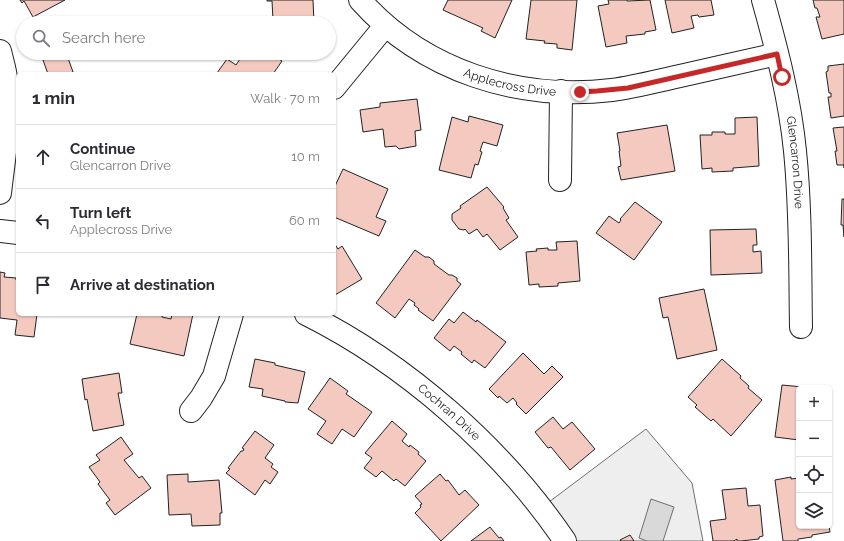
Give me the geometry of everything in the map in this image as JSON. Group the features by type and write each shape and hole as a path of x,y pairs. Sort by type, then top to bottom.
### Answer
{"street":[{"name":"Applecross Drive","path":"360,0 385,26 414,47 432,57 470,75 531,90 561,92 628,88 777,54"},
{"name":"Glencarron Drive","path":"763,0 777,54 789,113 797,176 801,327"},
{"path":"336,86 385,26"},
{"path":"0,51 7,78 8,114 0,193"},
{"path":"560,180 561,92"},
{"path":"0,231 16,233"},
{"path":"191,411 201,398 214,376 231,316"},
{"name":"Cochran Drive","path":"310,316 350,338 378,356 428,393 450,412 497,456 545,512 565,541"}],"shaded area":[{"path":"646,429 692,483 703,541 565,541 541,508"},
{"path":"651,499 674,507 663,541 647,541 639,538"}],"building":[{"path":"20,0 65,0 35,16 32,16 24,1 22,3"},
{"path":"313,0 314,16 273,16 272,1 267,1"},
{"path":"448,0 512,0 495,38 481,31 483,28 443,10"},
{"path":"531,0 577,0 572,50 557,48 557,44 544,43 545,41 526,39"},
{"path":"608,0 650,0 656,30 645,32 645,34 626,36 627,43 606,47 598,6 609,4"},
{"path":"665,0 711,0 714,15 699,17 698,15 691,16 694,28 672,33"},
{"path":"813,0 844,0 844,34 822,39 816,17 820,17"},
{"path":"43,60 69,60 73,72 47,72"},
{"path":"226,60 236,65 239,60 282,61 274,72 218,72"},
{"path":"844,64 844,116 831,118 828,97 831,97 831,93 829,93 826,72 828,71 828,66"},
{"path":"417,99 421,130 415,131 416,146 399,149 396,146 385,147 383,129 363,132 360,110 380,107 380,103"},
{"path":"469,116 503,125 497,146 483,142 478,165 475,164 471,178 439,170 452,117 468,122"},
{"path":"757,117 759,166 733,168 733,171 712,172 712,168 702,169 700,135 712,135 712,132 735,134 735,118"},
{"path":"667,125 675,171 621,180 618,167 621,166 617,133"},
{"path":"844,127 844,165 837,165 835,151 837,151 833,128"},
{"path":"343,169 388,189 376,217 386,221 379,236 336,218 336,184"},
{"path":"487,187 504,207 503,208 509,218 506,220 518,237 500,250 487,234 483,237 477,229 469,234 465,229 459,229 452,220 452,214 461,208 460,206"},
{"path":"842,199 844,199 844,237 843,225 841,225"},
{"path":"635,202 662,222 634,260 596,233 609,216 619,223 621,220 620,219"},
{"path":"756,229 757,245 753,245 753,252 761,251 762,273 711,275 710,230"},
{"path":"577,241 580,281 558,283 558,286 539,287 539,284 529,285 526,252 548,248 548,250 557,250 556,242"},
{"path":"336,246 338,249 342,246 362,279 336,294"},
{"path":"415,250 425,257 429,257 434,261 434,264 449,275 457,278 457,281 461,284 433,321 418,310 419,309 414,305 415,303 409,299 395,318 376,303"},
{"path":"0,272 5,273 4,277 16,278 16,316 37,316 34,337 15,335 17,320 0,318"},
{"path":"704,289 717,350 677,359 668,317 663,318 659,298"},
{"path":"463,312 476,322 477,320 506,342 485,368 474,360 472,363 454,346 450,351 434,338 449,319 454,323"},
{"path":"137,316 162,316 171,319 172,316 193,316 184,356 130,344"},
{"path":"523,353 544,374 552,366 563,377 526,414 516,404 517,403 513,398 507,403 499,396 498,398 489,389"},
{"path":"255,359 305,372 298,403 285,402 262,396 263,389 249,387"},
{"path":"722,359 741,376 740,378 749,386 748,388 762,400 731,436 713,419 711,421 695,407 697,405 688,397"},
{"path":"119,373 122,393 118,393 124,425 93,431 87,399 85,400 82,379"},
{"path":"330,378 348,391 346,394 372,412 354,437 342,429 332,444 317,434 326,421 308,409"},
{"path":"782,385 796,386 796,440 775,437"},
{"path":"553,417 563,429 572,422 595,449 570,470 551,447 548,448 535,432"},
{"path":"392,421 407,434 402,441 409,447 410,445 419,452 418,454 426,461 405,486 396,479 394,481 382,471 376,477 364,468 372,458 365,453"},
{"path":"255,431 274,445 265,458 273,464 271,467 278,472 270,484 265,480 255,495 226,473 241,451 243,451 244,449 242,448"},
{"path":"121,437 133,454 124,460 139,478 142,476 151,488 115,515 106,503 110,500 98,484 100,482 89,467 100,460 96,455"},
{"path":"188,474 188,482 219,480 222,513 220,513 220,525 192,526 191,514 169,515 167,475"},
{"path":"440,474 446,481 448,480 459,495 465,490 479,505 441,541 415,513 422,504 415,496"},
{"path":"791,477 791,479 796,478 796,529 830,529 830,532 812,535 812,537 798,539 798,541 783,541 775,480"},
{"path":"746,488 748,506 760,505 763,536 759,537 759,539 741,541 737,541 737,539 734,541 713,541 710,521 726,519 722,490"},
{"path":"490,527 499,538 501,537 504,541 471,541"},
{"path":"630,535 634,541 620,540"}],"route":[{"path":"580,92 628,88 777,54 782,77"}]}
